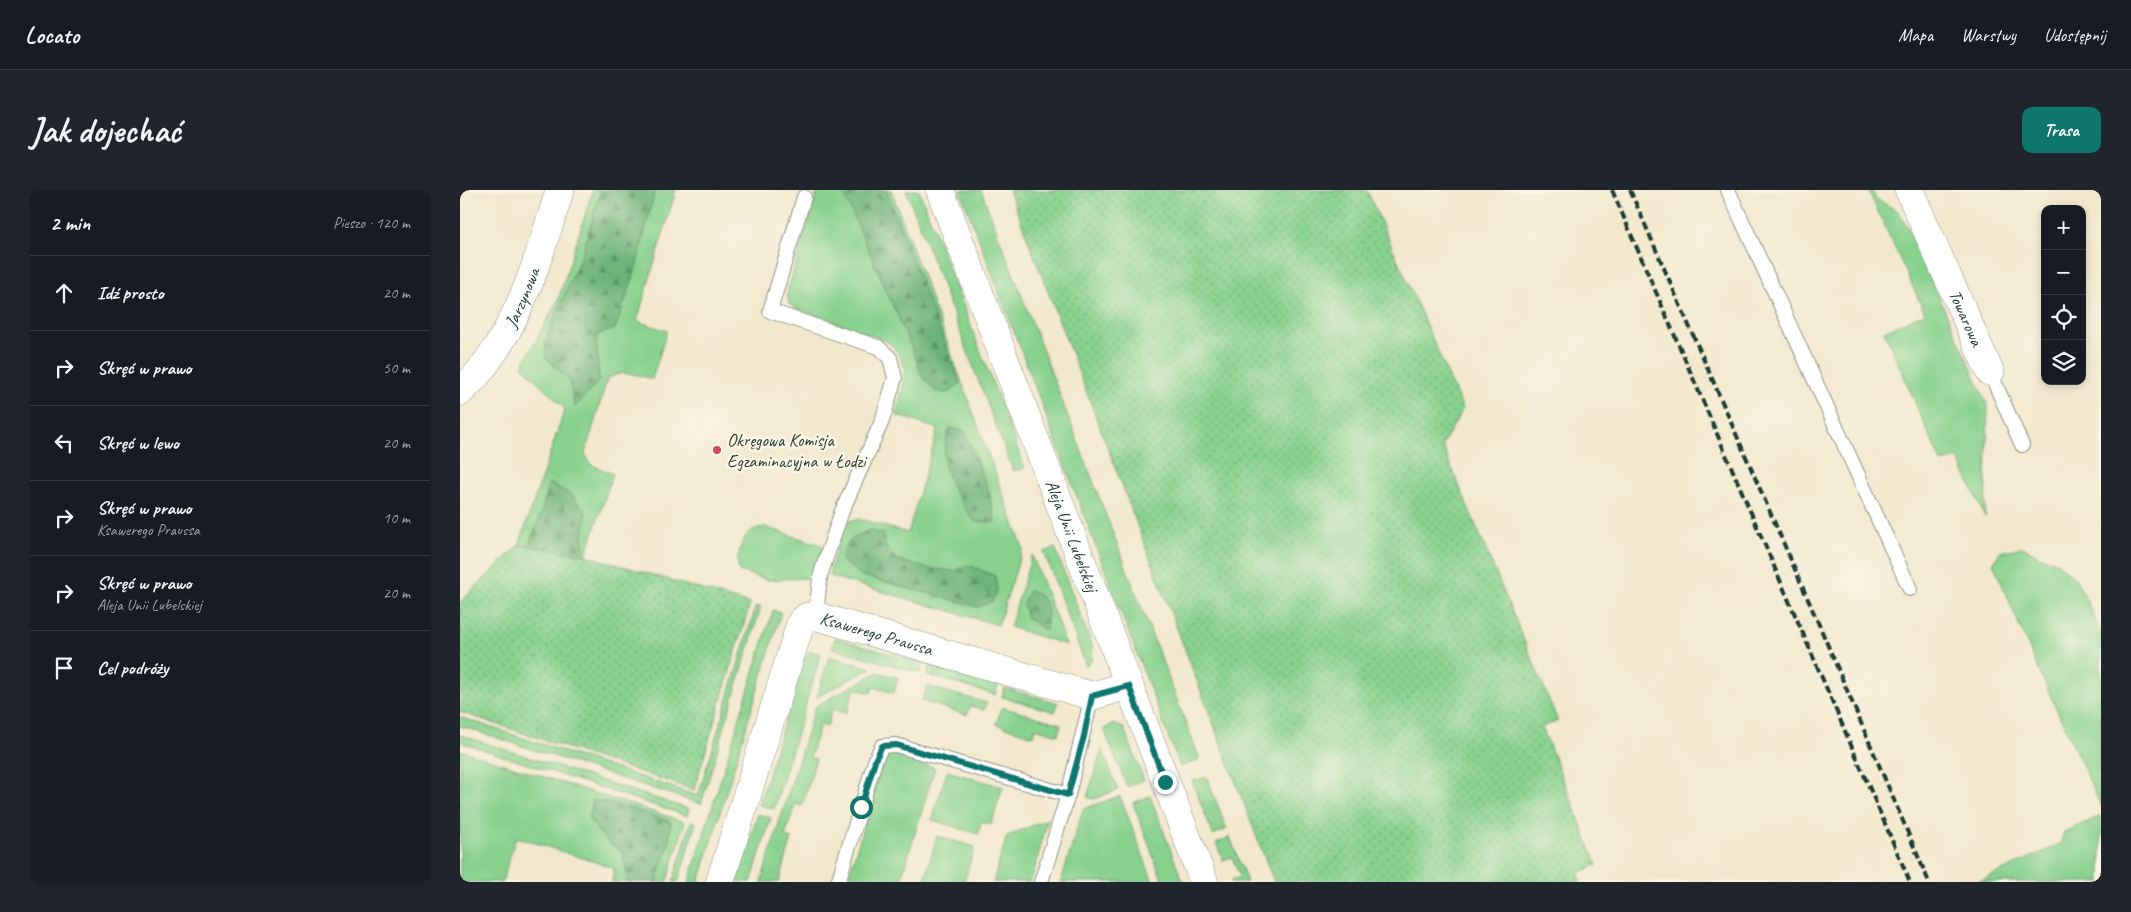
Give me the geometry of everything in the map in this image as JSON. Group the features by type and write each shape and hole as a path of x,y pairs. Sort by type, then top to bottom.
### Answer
{"street":[{"name":"Jarzynowa","path":"460,392 486,364 511,321 531,278 560,190"},
{"name":"Aleja Unii Lubelskiej","path":"940,190 1204,882"},
{"name":"Towarowa","path":"1909,190 1990,372"},
{"name":"Ksawerego Praussa","path":"720,882 801,622 807,617 816,616 1092,696"},
{"path":"1092,696 1129,686"}],"lane":[{"path":"1728,190 1910,589"},
{"path":"804,197 770,312 878,348 890,358 895,378 882,421 842,511 824,564 820,578 816,616"},
{"name":"Towarowa","path":"1990,372 2022,445"},
{"path":"1041,882 1068,795 1084,736 1092,696"},
{"path":"838,882 876,758 882,746 896,745 1068,795"}],"green space":[{"path":"593,190 676,190 637,321 667,331 652,379 623,373 607,380 585,453 590,464 613,474 586,555 519,545 565,409 522,366 558,300"},
{"path":"601,190 655,190 635,272 615,329 596,335 599,381 575,407 569,380 546,358 545,341 582,254"},
{"path":"818,190 891,190 1023,548 998,625 832,577 829,574 841,534 849,521 859,519 908,533 938,429 896,415 903,384 904,367 901,358 887,341 797,309 789,304 787,293"},
{"path":"842,190 886,190 960,383 948,393 935,391 921,375 915,356"},
{"path":"906,190 919,190 1025,468 1013,471"},
{"path":"960,190 981,190 1199,757 1197,761 1180,767"},
{"path":"1009,190 1367,190 1463,409 1442,445 1558,721 1542,727 1597,865 1578,873 1581,882 1274,882"},
{"path":"1868,190 1872,190 1876,199 1898,211 1909,230 1988,406 1985,517 1958,458 1941,462 1884,331 1925,313"},
{"path":"950,428 964,430 989,491 995,522 975,522 954,489 945,466 944,454"},
{"path":"549,483 571,494 586,512 583,539 586,568 522,558 538,521"},
{"path":"765,527 821,545 823,549 812,578 767,580 739,571 740,549 745,537 754,529"},
{"path":"869,530 883,534 885,546 897,560 927,568 954,571 969,565 995,576 997,589 993,601 978,607 862,576 842,561 845,549 850,541"},
{"path":"519,545 586,555 750,604 694,790 460,712 460,602"},
{"path":"2023,547 2039,556 2058,563 2076,579 2101,631 2101,806 2035,662 1993,563 2000,552"},
{"path":"1055,548 1093,648 1092,660 1086,666 1044,552"},
{"path":"1032,555 1066,645 1010,627"},
{"path":"1029,590 1045,601 1048,611 1046,631 1027,618 1023,603"},
{"path":"756,606 761,607 701,804 460,726 460,717 698,796"},
{"path":"773,610 781,613 699,882 689,882"},
{"path":"835,638 923,663 920,673 832,648"},
{"path":"810,651 821,654 774,809 759,805 804,657"},
{"path":"829,656 871,668 817,697"},
{"path":"930,665 998,685 995,695 927,675"},
{"path":"878,672 898,678 894,693 873,687 871,693 855,688 846,714 832,709 827,727 820,725 810,757 816,759 802,806 795,804 785,837 792,839 779,882 761,882 816,706"},
{"path":"927,686 987,703 984,710 971,706 967,715 922,701"},
{"path":"1004,688 1058,703 1055,712 1002,697"},
{"path":"1002,707 1061,724 1058,735 1035,728 1033,736 996,724"},
{"path":"1113,724 1124,728 1144,780 1127,787 1104,729"},
{"path":"460,735 689,809 687,816 460,742"},
{"path":"1102,749 1118,790 1094,799 1087,797"},
{"path":"460,750 685,822 667,882 612,882 614,868 516,837 502,882 460,882"},
{"path":"886,751 935,768 900,882 847,882"},
{"path":"947,771 1003,787 991,825 982,822 978,834 932,820"},
{"path":"1207,778 1227,829 1213,835 1192,781"},
{"path":"1120,796 1153,882 1061,882 1083,809"},
{"path":"1150,796 1183,882 1163,882 1133,803"},
{"path":"593,800 620,805 671,822 669,843 657,882 628,882 622,852 608,843 588,818"},
{"path":"758,814 771,818 751,882 737,882"},
{"path":"2101,816 2101,882 1978,882 2060,844 2064,832"},
{"path":"1048,819 1031,882 993,882 1007,836"},
{"path":"691,821 696,823 678,882 673,882"},
{"path":"937,836 975,847 964,882 924,882"},
{"path":"1230,837 1247,882 1231,882 1231,880 1240,877 1232,857 1223,860 1216,843"}],"railway":[{"path":"1612,190 1910,882"},
{"path":"1630,190 1929,882"}],"place":[{"name":"Okręgowa Komisja Egzaminacyjna w Łodzi","path":"717,450"}],"route":[{"path":"861,807 876,758 882,746 896,745 1068,795 1084,736 1092,696 1129,686 1165,782"}]}
